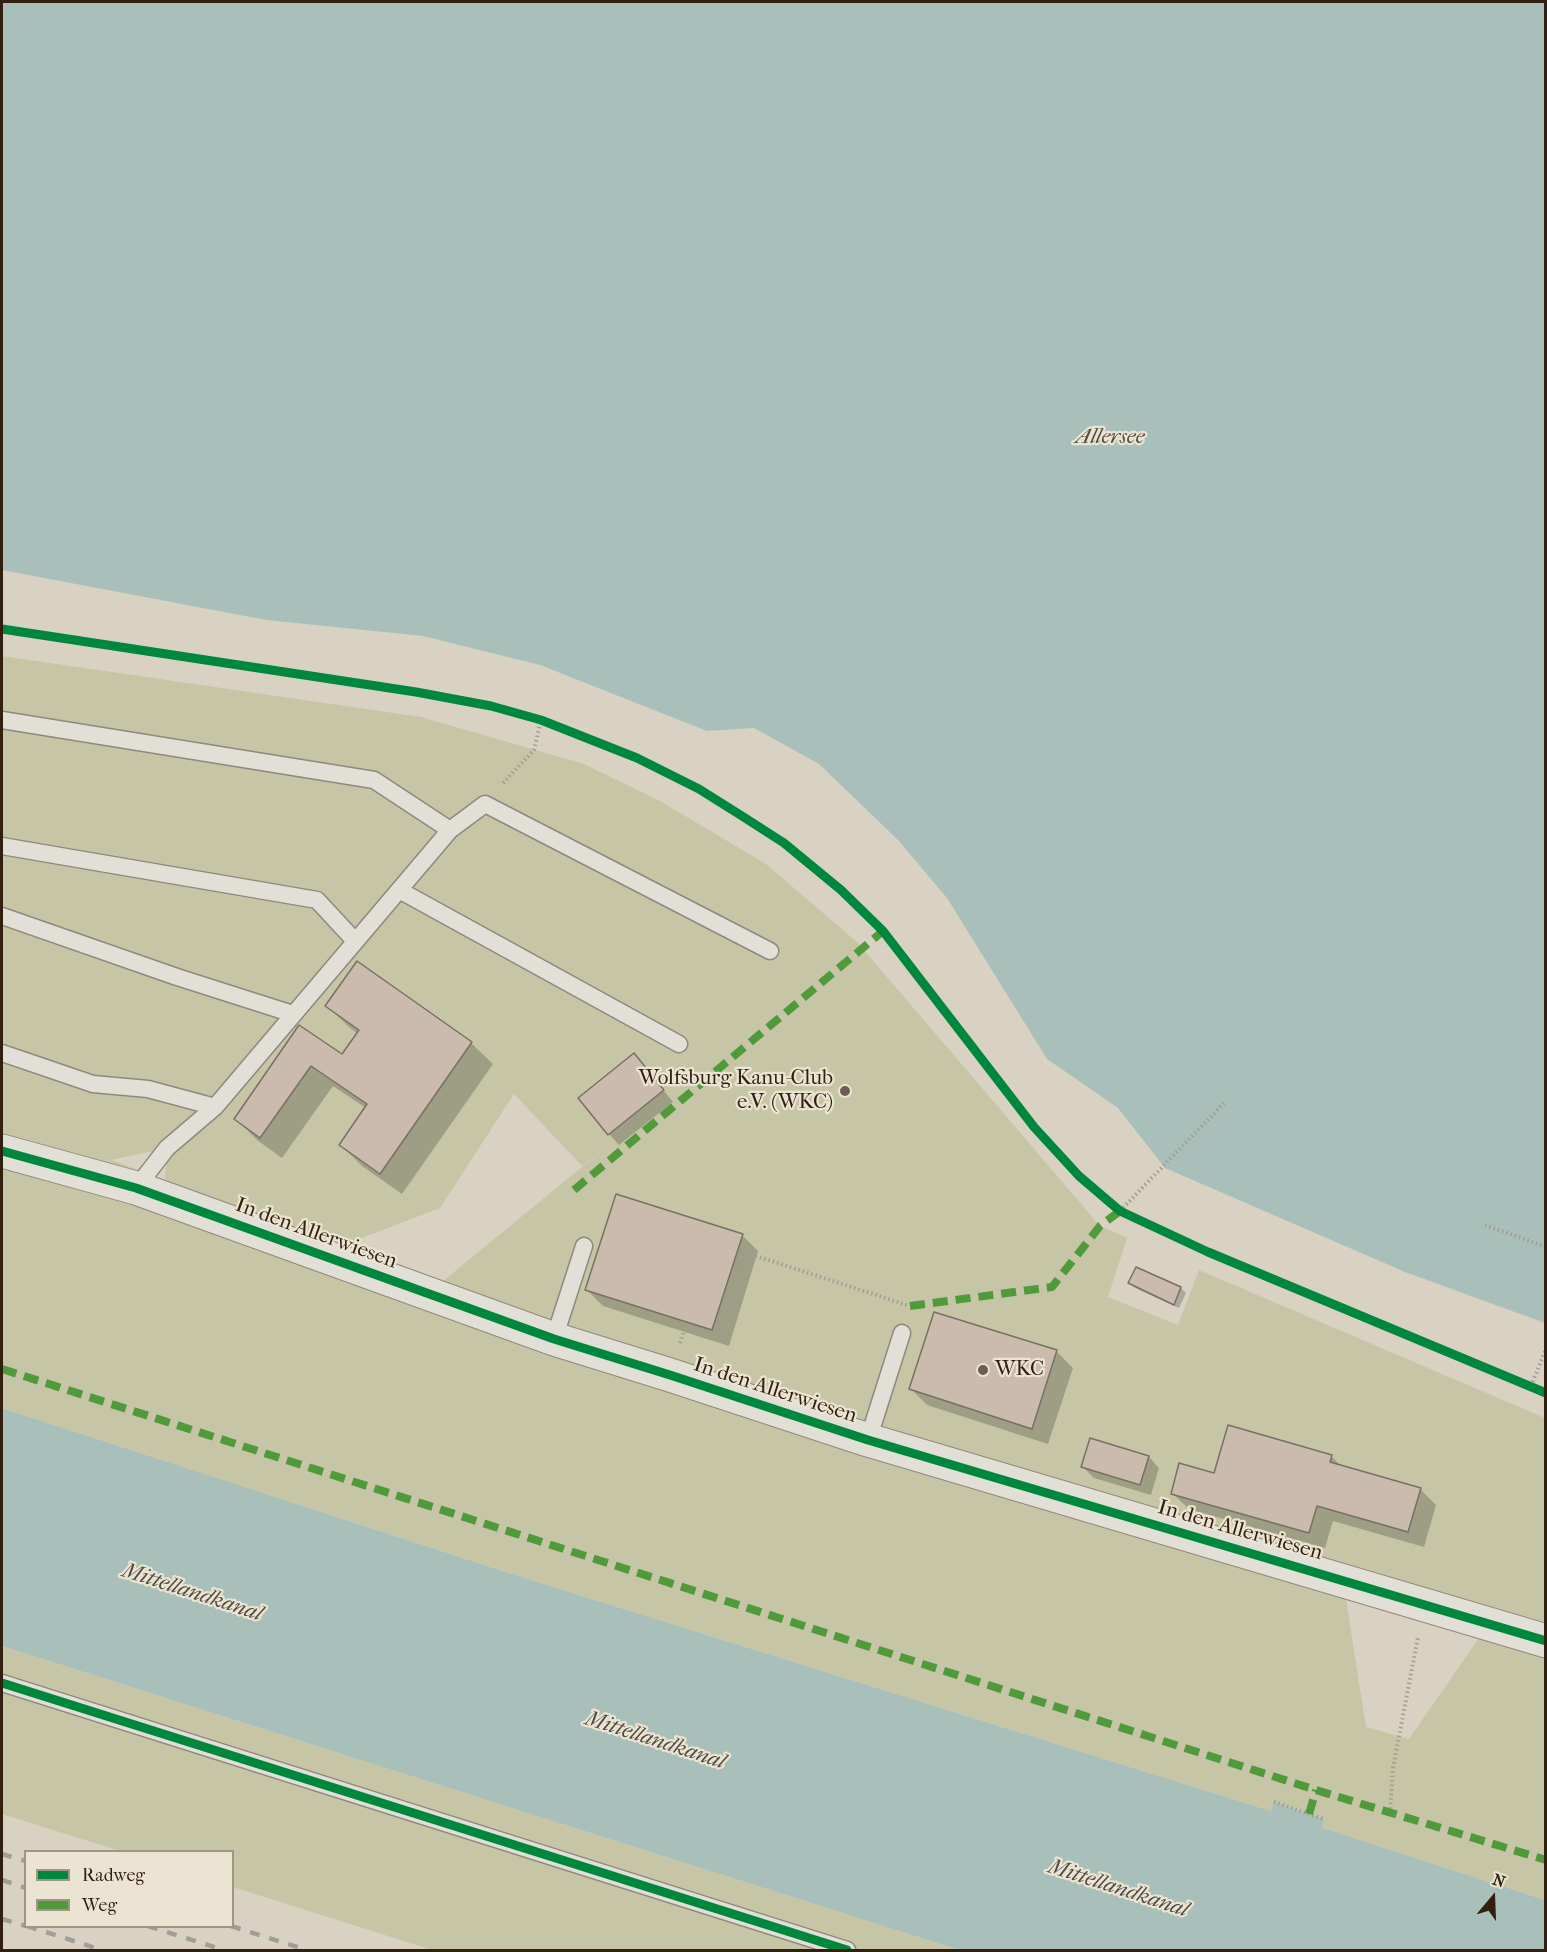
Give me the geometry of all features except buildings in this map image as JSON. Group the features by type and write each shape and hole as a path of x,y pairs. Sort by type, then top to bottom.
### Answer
{"street":[{"name":"In den Allerwiesen","path":"2,1151 136,1188 554,1340 670,1375 868,1440 1545,1641"}],"lane":[{"path":"2,720 374,780 450,830"},
{"path":"136,1188 167,1148 215,1107 450,830 485,804 770,951"},
{"path":"2,846 317,900 356,941"},
{"path":"399,890 680,1044"},
{"path":"2,916 293,1014"},
{"path":"2,1053 93,1084 148,1089 215,1107"},
{"path":"554,1340 584,1246"},
{"path":"868,1440 902,1333"},
{"path":"2,1683 847,1950"}],"path":[{"path":"485,804 534,750 541,720"},
{"path":"1120,1211 1224,1104"},
{"path":"1485,1225 1545,1247"},
{"path":"670,1375 685,1328 720,1339 750,1254 910,1306"},
{"path":"1531,1386 1545,1349"},
{"path":"1390,1813 1393,1768 1424,1604"},
{"path":"1274,1802 1324,1819"}],"green space":[{"path":"2,656 421,717 584,764 660,801 766,864 857,942 1100,1226 1127,1238 1108,1297 1178,1325 1199,1270 1545,1418 1545,1623 1482,1639 1545,1658 1545,1900 1321,1828 1324,1819 1274,1802 1271,1811 518,1576 2,1408","holes":["514,1094 582,1166 616,1139 443,1281 397,1267 346,1244 440,1208","167,1148 165,1180 111,1160","1346,1599 1479,1638 1409,1739 1366,1727"]},
{"path":"2,1646 959,1950 432,1950 234,1887 234,1850 117,1850 2,1814"}],"water":[{"name":"Allersee","path":"2,2 1545,2 1545,1323 1405,1272 1165,1168 1118,1108 1047,1059 947,898 898,840 819,764 754,728 707,731 540,665 423,636 266,620 2,570"},
{"name":"Mittellandkanal","path":"2,1408 518,1576 1271,1811 1274,1802 1324,1819 1322,1828 1545,1900 1545,1950 959,1950 2,1646"}],"railway":[{"path":"2,1854 24,1860"},
{"path":"2,1880 24,1887"},
{"path":"2,1919 24,1925"},
{"path":"234,1927 307,1950"},
{"path":"33,1928 102,1950"},
{"path":"154,1928 224,1950"}],"marked path":[{"path":"574,1190 883,931"},
{"path":"910,1306 1052,1287 1100,1226 1120,1211"},
{"path":"2,1369 1316,1790 1546,1860"},
{"path":"1309,1814 1316,1790"}],"cycle path":[{"path":"2,629 416,692 491,706 541,720 637,758 699,789 784,843 841,890 883,931 1034,1127 1079,1176 1120,1211 1208,1252 1546,1393"},
{"path":"2,1151 136,1188 554,1339 868,1440 1546,1641"},
{"path":"2,1683 847,1950"}],"place":[{"name":"Wolfsburg Kanu-Club e.V. (WKC)","path":"845,1091"},
{"name":"WKC","path":"983,1370"}]}
